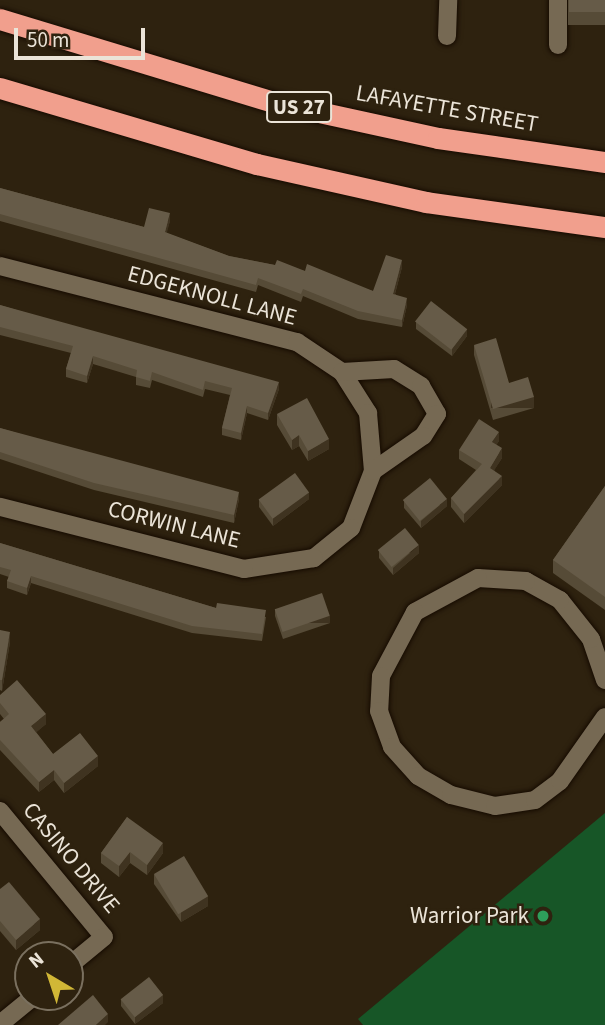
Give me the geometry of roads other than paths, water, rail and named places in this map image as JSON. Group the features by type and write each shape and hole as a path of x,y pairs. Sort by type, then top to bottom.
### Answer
{"highway":[{"name":"LAFAYETTE STREET","path":"0,19 273,102 438,138 605,162"},
{"path":"0,88 257,164 426,202 605,227"}],"street":[{"path":"447,36 448,0"},
{"path":"558,0 558,45"},
{"name":"EDGEKNOLL LANE","path":"0,266 297,342 342,373 368,413 373,471"},
{"path":"342,373 394,369 421,386 437,414 423,436 373,471"},
{"name":"CORWIN LANE","path":"0,507 244,569 314,558 351,528 373,471"},
{"path":"605,680 591,639 560,600 526,581 478,578 415,612 380,677 379,711 392,747 418,776 451,795 495,806 535,800 560,781 605,717"},
{"name":"CASINO DRIVE","path":"0,811 104,937 84,953"},
{"path":"0,1024 16,1011"}],"place":[{"name":"Warrior Park","path":"543,916"}]}
